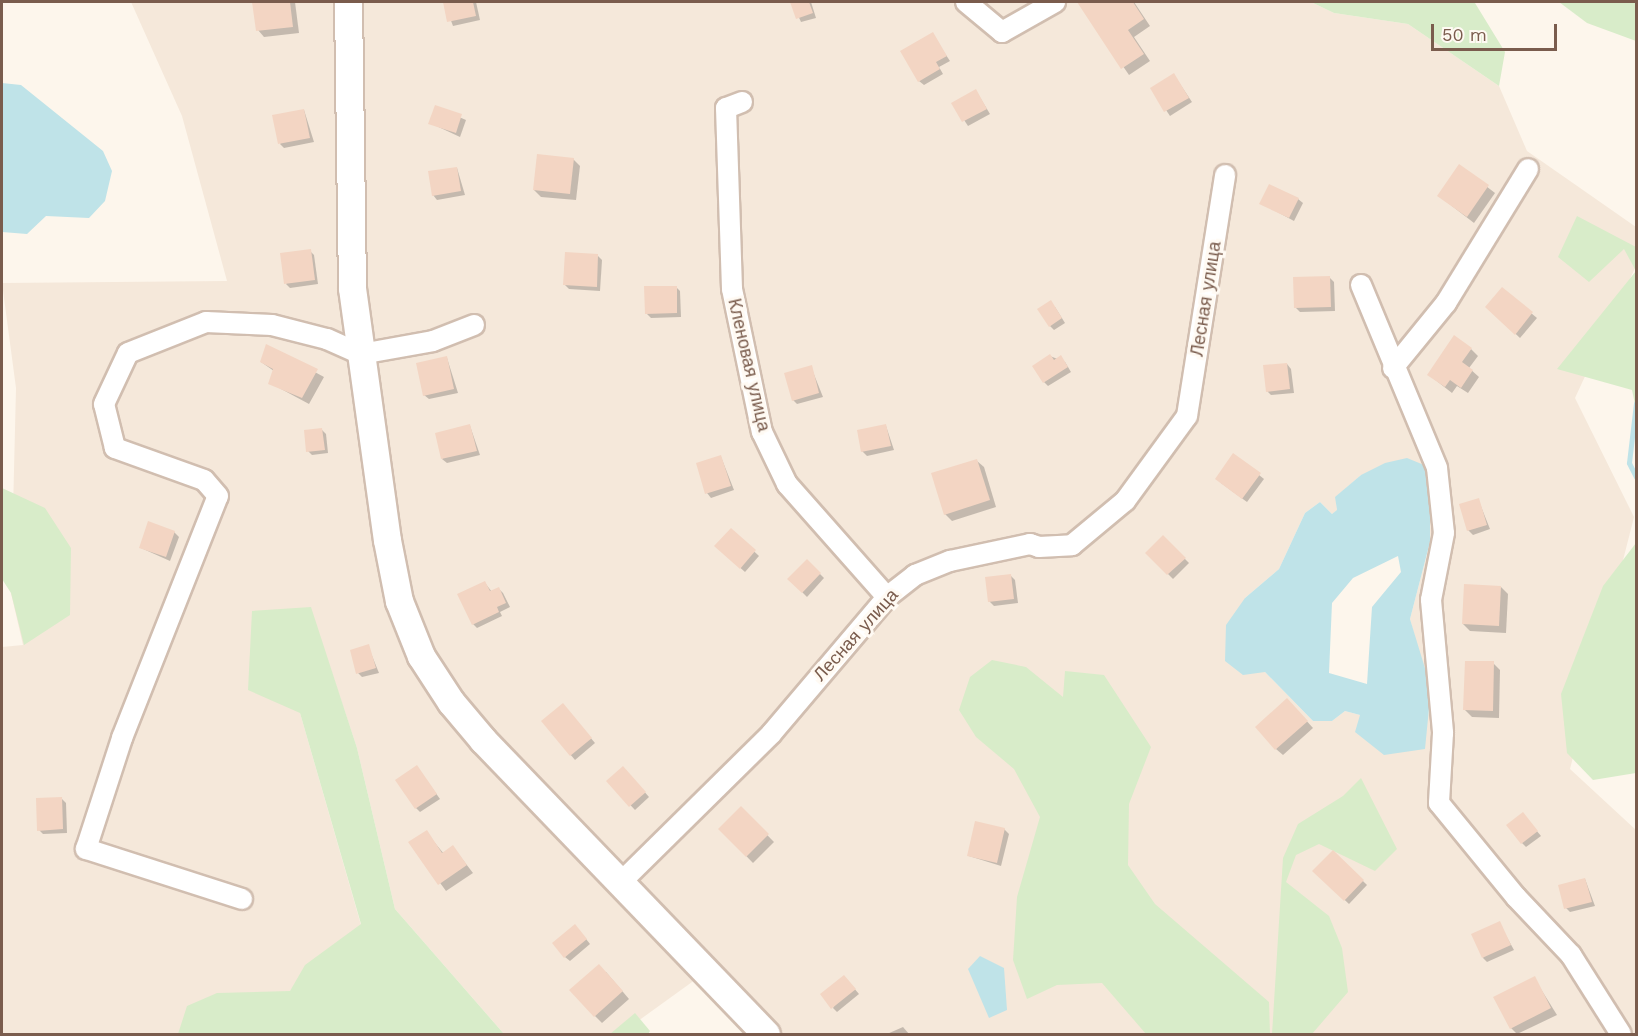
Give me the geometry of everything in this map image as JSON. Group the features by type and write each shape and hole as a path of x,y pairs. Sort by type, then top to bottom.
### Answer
{"street":[{"path":"348,2 352,57 349,234 361,354 387,540 399,601 421,656 451,702 483,740 766,1035"},
{"path":"966,2 1002,32 1055,2"},
{"name":"Кленовая улица","path":"742,102 726,108 732,289 762,432 787,484 887,597"},
{"path":"1394,368 1446,303 1528,169"},
{"name":"Лесная улица","path":"621,882 771,734 887,597 915,575 950,561 1030,544 1039,547 1072,545 1125,501 1187,416 1225,176"},
{"path":"1361,285 1437,468 1444,532 1431,600 1443,733 1439,803 1516,897 1571,955 1621,1035"},
{"path":"242,899 86,849 122,738 218,496 204,480 115,448 104,404 128,353 206,322 272,325 327,339 361,354 433,341 474,325"}],"shaded area":[{"path":"131,2 1311,2 1334,13 1408,24 1499,86 1527,151 1636,227 1636,266 1575,398 1634,517 1570,769 1636,830 1636,1034 747,1034 699,977 620,1034 504,1034 395,909 357,748 310,607 300,713 361,925 290,991 192,1034 2,1034 2,647 23,645 11,593 16,388 2,283 227,281 182,116","holes":["1361,475 1430,542 1410,619 1418,649 1360,715 1345,711 1332,721 1313,721 1265,672 1245,598 1279,569 1305,513 1320,502 1332,514 1337,511 1336,497"]}],"green space":[{"path":"1311,2 1475,3 1505,52 1499,86 1408,24 1334,13"},
{"path":"1559,2 1636,2 1636,41 1587,23"},
{"path":"1577,216 1636,247 1636,271 1624,249 1589,282 1558,257"},
{"path":"1636,271 1636,409 1632,390 1557,369"},
{"path":"2,488 45,508 71,548 70,615 24,645 11,593 2,579"},
{"path":"1636,543 1636,773 1593,780 1567,753 1561,694 1603,586"},
{"path":"311,607 357,748 395,909 504,1034 178,1034 187,1006 217,993 290,991 305,965 361,924 300,713 248,690 252,611"},
{"path":"992,660 1026,667 1063,697 1065,671 1104,675 1151,747 1129,804 1128,865 1155,904 1269,1002 1270,1034 1146,1034 1102,983 1057,985 1027,999 1013,960 1017,897 1040,817 1014,769 976,737 959,710 970,677"},
{"path":"1361,778 1397,849 1375,871 1319,844 1296,855 1286,882 1329,916 1342,948 1348,992 1312,1034 1272,1034 1283,858 1298,824 1343,796"},
{"path":"635,1013 650,1031 648,1034 610,1034"}],"water":[{"path":"2,83 21,85 103,151 112,171 105,201 89,218 46,216 27,234 2,232"},
{"path":"1407,458 1424,465 1430,492 1430,542 1410,619 1431,688 1425,749 1384,755 1355,732 1360,715 1345,711 1332,721 1313,721 1265,672 1243,675 1225,661 1226,625 1245,598 1279,569 1305,513 1320,502 1332,514 1337,510 1335,497 1361,475 1385,463","holes":["1398,556 1401,572 1372,607 1367,684 1329,673 1332,603 1353,578"]},
{"path":"980,956 1004,968 1007,1010 989,1018 968,969"}],"building":[{"path":"252,2 290,2 293,27 256,31"},
{"path":"443,2 473,2 476,16 447,22"},
{"path":"790,2 809,2 813,13 796,19"},
{"path":"1077,2 1133,2 1144,19 1128,30 1144,54 1121,69"},
{"path":"933,32 947,56 936,62 940,69 918,82 900,51"},
{"path":"1174,73 1189,98 1164,112 1150,88"},
{"path":"976,89 987,109 962,122 951,103"},
{"path":"435,105 462,114 456,133 428,124"},
{"path":"304,109 310,138 278,144 272,115"},
{"path":"537,154 574,158 570,194 533,190"},
{"path":"1459,164 1489,185 1467,217 1437,196"},
{"path":"457,167 461,191 432,196 428,171"},
{"path":"1269,184 1299,198 1289,218 1259,204"},
{"path":"311,249 315,280 284,284 280,253"},
{"path":"565,252 598,254 597,287 563,285"},
{"path":"1330,276 1331,307 1294,308 1293,277"},
{"path":"644,286 677,286 677,313 645,314"},
{"path":"1502,287 1533,312 1515,335 1485,307"},
{"path":"1051,300 1062,318 1049,327 1037,309"},
{"path":"1454,335 1472,348 1462,362 1473,370 1461,388 1450,380 1445,387 1427,375"},
{"path":"266,344 318,369 302,398 268,384 273,369 260,362"},
{"path":"1050,354 1054,360 1061,355 1068,367 1043,383 1032,366"},
{"path":"447,356 454,389 423,396 416,363"},
{"path":"1287,363 1290,389 1266,392 1263,365"},
{"path":"812,365 819,393 792,401 784,373"},
{"path":"470,424 477,451 441,459 435,433"},
{"path":"886,424 891,446 861,452 857,430"},
{"path":"322,428 325,450 306,452 304,430"},
{"path":"1233,453 1261,473 1242,499 1215,479"},
{"path":"721,455 731,486 705,494 696,463"},
{"path":"977,459 990,500 944,515 931,473"},
{"path":"1479,498 1487,525 1467,531 1459,504"},
{"path":"148,521 175,531 166,557 139,548"},
{"path":"731,528 756,550 740,569 714,546"},
{"path":"1163,535 1186,558 1167,575 1145,553"},
{"path":"807,559 821,573 802,593 787,579"},
{"path":"1011,574 1014,599 988,602 985,577"},
{"path":"485,581 490,591 499,587 506,603 497,607 499,612 472,625 457,594"},
{"path":"1464,584 1501,586 1499,626 1462,624"},
{"path":"369,644 376,668 356,674 350,650"},
{"path":"1465,661 1494,661 1493,711 1463,710"},
{"path":"1287,698 1308,721 1275,750 1255,727"},
{"path":"563,703 592,738 570,756 541,721"},
{"path":"417,765 437,794 415,809 395,780"},
{"path":"623,766 646,792 629,807 606,781"},
{"path":"62,797 63,829 37,831 36,798"},
{"path":"741,806 769,834 746,857 718,829"},
{"path":"1523,812 1538,831 1521,844 1506,825"},
{"path":"975,821 1005,828 997,863 967,856"},
{"path":"427,830 442,853 453,845 467,865 438,885 408,842"},
{"path":"1333,850 1364,880 1344,901 1312,871"},
{"path":"1585,878 1592,902 1564,909 1558,885"},
{"path":"1500,921 1511,945 1482,958 1471,934"},
{"path":"575,924 587,939 564,958 552,943"},
{"path":"599,964 623,991 594,1017 569,990"},
{"path":"844,975 856,989 831,1009 820,994"},
{"path":"1535,976 1551,1008 1510,1029 1493,997"}],"waterway":[{"path":"1636,403 1629,463 1636,477"}]}
